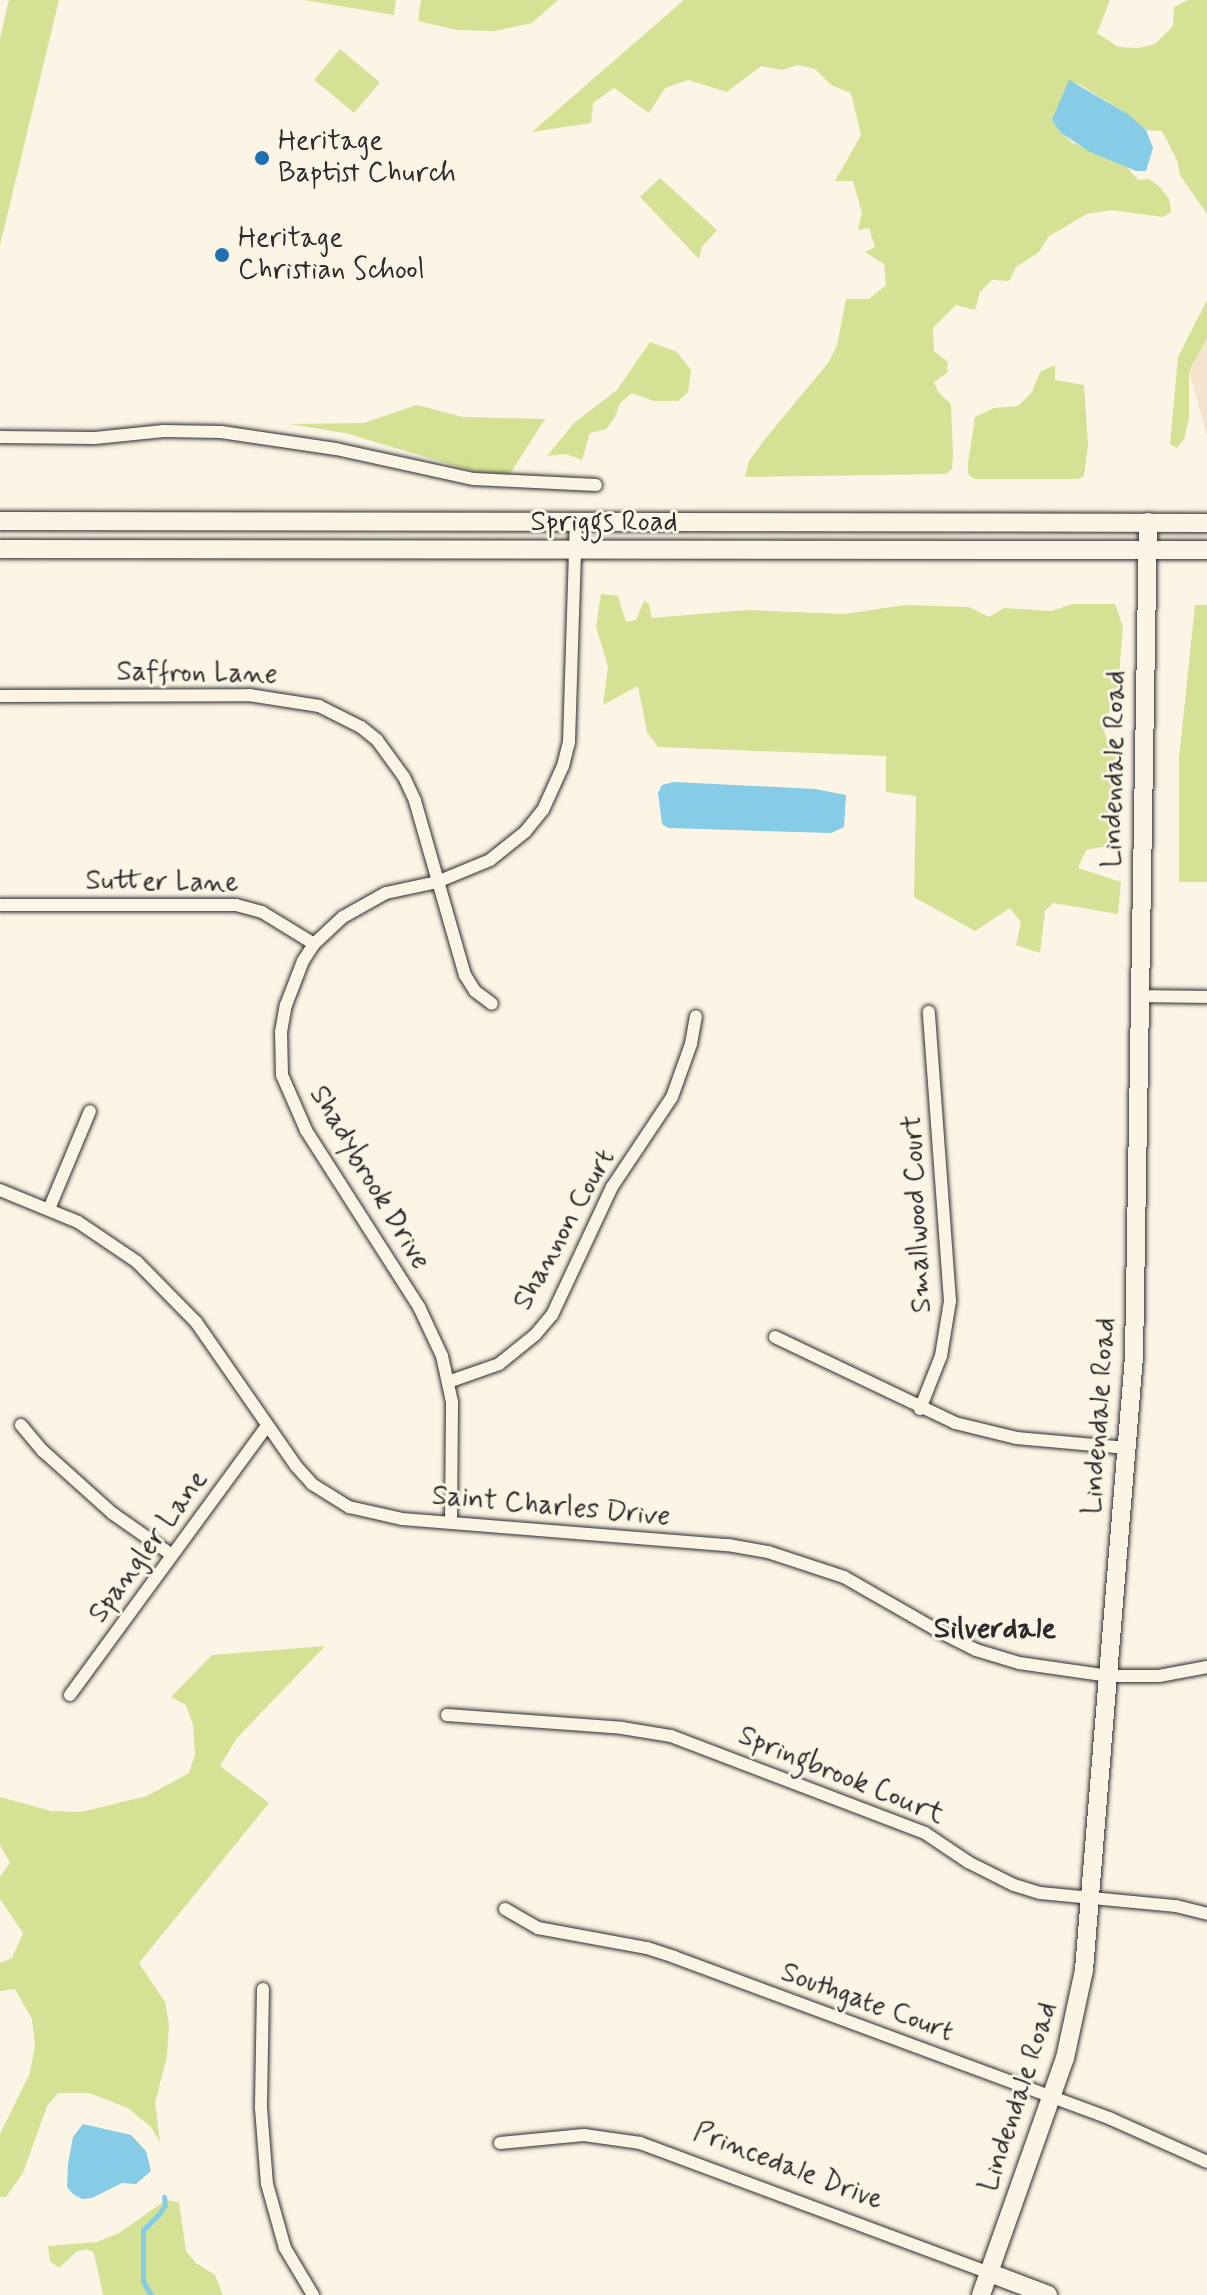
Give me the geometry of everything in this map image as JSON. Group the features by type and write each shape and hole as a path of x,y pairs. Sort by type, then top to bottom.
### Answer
{"main road":[{"name":"Spriggs Road","path":"0,521 1207,523"},
{"name":"Lindendale Road","path":"981,2295 1052,2097 1077,2014 1091,1897 1134,1357 1148,522"},
{"name":"Spriggs Road","path":"0,549 1207,550"},
{"name":"Princedale Drive","path":"990,2273 1048,2295"}],"street":[{"name":"Spriggs Road","path":"0,437 81,438 164,431 221,432 336,449 474,479 596,485"},
{"name":"Shadybrook Drive","path":"451,1522 453,1422 448,1382 432,1331 306,1130 282,1075 281,1032 294,979 314,944 363,903 386,893 465,873 511,846 543,810 563,766 572,714 576,522"},
{"name":"Saffron Lane","path":"0,696 249,695 298,700 340,715 377,740 404,777 415,801 465,975 475,991 492,1004"},
{"name":"Sutter Lane","path":"0,905 236,905 290,926 314,944"},
{"path":"1138,996 1207,997"},
{"name":"Smallwood Court","path":"920,1409 943,1349 950,1301 929,1012"},
{"name":"Shannon Court","path":"448,1382 499,1364 535,1335 552,1315 612,1187 672,1097 687,1059 696,1016"},
{"path":"49,1209 90,1111"},
{"name":"Saint Charles Drive","path":"0,1190 49,1209 109,1240 167,1290 222,1356 266,1427 312,1484 349,1507 385,1517 728,1545 768,1552 844,1577 976,1650 1019,1663 1109,1676 1159,1676 1207,1667"},
{"path":"775,1337 920,1409 989,1433 1127,1448"},
{"path":"21,1425 43,1451 112,1513 172,1555"},
{"name":"Spangler Lane","path":"70,1695 266,1427"},
{"name":"Springbrook Court","path":"447,1715 622,1728 671,1736 925,1833 979,1869 1014,1885 1040,1893 1176,1906 1207,1914"},
{"name":"Southgate Court","path":"505,1909 538,1928 647,1948 674,1957 1052,2097 1165,2141 1207,2162"},
{"path":"263,1989 261,2108 267,2184 285,2248 313,2295"},
{"name":"Princedale Drive","path":"500,2143 584,2135 640,2143 990,2273"}],"shaded area":[{"path":"1207,338 1207,436 1189,371"}],"green space":[{"path":"9,0 59,0 0,245 0,38"},
{"path":"304,0 396,0 394,15"},
{"path":"421,0 558,0 532,23 495,31 457,30 418,21"},
{"path":"684,0 1110,0 1097,33 1118,47 1138,48 1155,44 1173,26 1174,7 1188,0 1207,0 1207,214 1180,175 1177,160 1162,131 1146,130 1128,114 1077,83 1061,133 1073,143 1127,167 1138,180 1149,179 1169,199 1171,212 1163,217 1111,210 1087,214 1049,236 1039,252 1016,267 1009,281 992,280 980,292 975,310 956,305 933,328 934,351 948,362 947,373 934,382 938,392 951,404 952,469 946,474 745,477 749,461 765,439 828,363 837,346 846,299 869,299 886,285 884,264 865,252 875,247 869,228 858,230 862,213 853,181 835,181 861,135 851,93 831,85 815,69 798,65 782,70 761,66 727,92 689,80 665,88 649,113 614,88 593,103 591,123 532,132"},
{"path":"340,49 380,82 354,113 314,80"},
{"path":"660,178 717,230 702,247 699,259 640,197"},
{"path":"1207,300 1207,338 1189,371 1189,419 1184,439 1177,448 1170,444 1178,357"},
{"path":"650,342 677,352 691,370 688,392 678,401 654,401 632,393 620,403 606,429 590,433 582,460 566,454 547,456 574,423 617,390"},
{"path":"1055,365 1055,380 1084,385 1088,445 1084,476 1078,479 974,479 968,474 968,463 975,417 994,408 1018,406 1032,392 1040,372"},
{"path":"417,405 463,417 545,419 509,475 476,472 345,433 289,424 364,423"},
{"path":"601,594 618,596 626,622 636,620 644,601 649,604 652,618 746,610 844,614 905,605 969,607 989,617 1004,608 1051,611 1073,604 1115,604 1123,627 1116,709 1107,714 1102,724 1107,740 1116,749 1112,820 1107,846 1086,850 1078,868 1121,882 1118,914 1053,903 1045,911 1040,953 1016,945 1021,922 1010,908 975,931 914,897 916,796 886,792 886,756 658,747 647,732 638,686 603,705 608,666 596,627"},
{"path":"1195,605 1207,605 1207,882 1179,882 1179,758"},
{"path":"325,1646 237,1738 220,1766 269,1803 139,1963 165,2002 169,2025 167,2056 155,2103 160,2142 151,2127 128,2108 89,2093 58,2093 47,2106 23,2173 6,2197 0,2197 0,2134 30,2073 35,2045 32,2019 15,1989 0,1991 0,1963 12,1958 23,1933 0,1899 0,1877 10,1863 0,1845 0,1797 51,1811 81,1812 147,1796 189,1773 195,1754 193,1725 186,1705 171,1697 212,1655"},
{"path":"166,2200 179,2202 186,2251 196,2263 215,2275 223,2295 103,2295 94,2253 86,2249 76,2252 59,2268 50,2261 48,2246 97,2242 119,2233"}],"water":[{"path":"1069,80 1128,114 1146,130 1153,148 1146,171 1136,171 1090,152 1061,133 1052,120"},
{"path":"674,782 815,789 846,795 844,827 831,833 668,828 662,824 658,793 662,785"},
{"path":"83,2124 131,2135 146,2151 151,2171 136,2184 122,2183 92,2198 82,2199 73,2194 67,2187 68,2164 73,2137"}],"waterway":[{"path":"151,2295 143,2281 143,2230 165,2205 164,2197"}],"place":[{"name":"Heritage Baptist Church","path":"262,158"},
{"name":"Heritage Christian School","path":"222,255"}],"district":[{"name":"Silverdale","path":"995,1629"}]}
